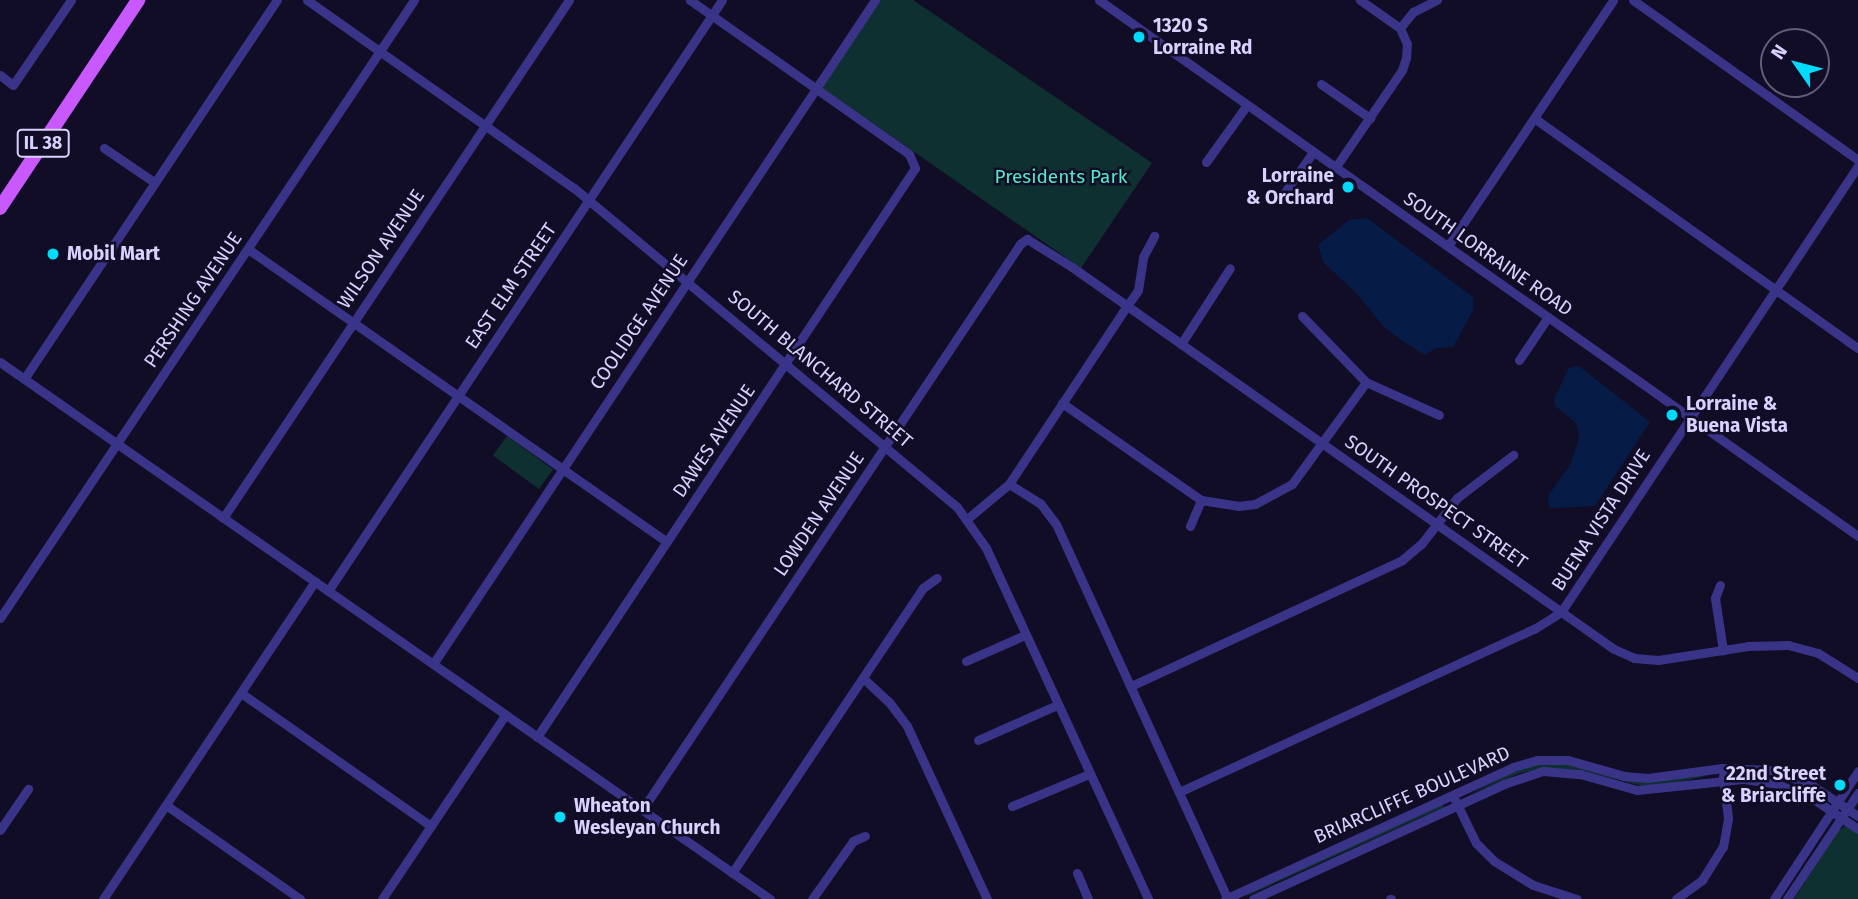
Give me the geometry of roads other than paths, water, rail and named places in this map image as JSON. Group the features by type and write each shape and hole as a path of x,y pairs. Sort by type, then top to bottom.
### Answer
{"main road":[{"name":"IL 38","path":"0,208 138,0"}],"street":[{"path":"0,75 13,85 71,0"},
{"path":"24,379 277,0"},
{"name":"SOUTH BLANCHARD STREET","path":"307,0 589,200 885,446 967,519 986,548 1148,899"},
{"name":"PERSHING AVENUE","path":"0,618 414,0"},
{"name":"WILSON AVENUE","path":"223,518 569,0"},
{"path":"690,0 817,88"},
{"name":"EAST ELM STREET","path":"328,591 722,0"},
{"name":"COOLIDGE AVENUE","path":"433,664 875,0"},
{"name":"SOUTH LORRAINE ROAD","path":"1099,0 1858,536"},
{"path":"1335,168 1404,66 1407,44 1400,28 1360,0"},
{"path":"1400,28 1413,12 1437,0"},
{"path":"1448,246 1613,0"},
{"path":"1633,0 1858,160"},
{"path":"1321,85 1370,118"},
{"name":"DAWES AVENUE","path":"537,737 913,173 915,163 909,154 817,88"},
{"path":"1206,162 1247,105"},
{"path":"1534,118 1858,348"},
{"path":"104,148 154,182"},
{"path":"1280,199 1313,152"},
{"name":"BUENA VISTA DRIVE","path":"1180,792 1534,629 1561,612 1858,166"},
{"path":"967,519 1009,484 1138,290 1143,257 1154,236"},
{"name":"SOUTH PROSPECT STREET","path":"1027,239 1127,306 1614,649 1634,658 1658,660 1763,644 1797,646 1831,660 1858,678"},
{"name":"LOWDEN AVENUE","path":"642,810 1021,242 1027,239"},
{"path":"248,249 667,542"},
{"path":"1181,344 1230,268"},
{"path":"1302,317 1366,382 1438,415"},
{"path":"1519,360 1548,317"},
{"path":"0,362 770,899"},
{"path":"1062,403 1201,500 1238,506 1270,498 1298,478 1366,382"},
{"path":"1131,686 1390,567 1413,552 1457,498 1513,455"},
{"path":"1009,484 1040,503 1051,516 1227,899"},
{"path":"1190,526 1201,500"},
{"path":"732,873 923,588 937,578"},
{"path":"103,899 315,581"},
{"path":"1720,585 1715,598 1723,650"},
{"path":"966,661 1025,635"},
{"path":"863,678 889,702 907,726 987,899"},
{"path":"241,693 431,826"},
{"path":"978,740 1057,705"},
{"path":"382,899 505,715"},
{"name":"BRIARCLIFFE BOULEVARD","path":"1227,899 1240,896 1513,767 1547,759 1577,761 1624,776 1648,778 1748,767 1781,773 1810,784 1858,816"},
{"path":"1676,899 1702,880 1723,848 1728,818 1722,768"},
{"name":"BRIARCLIFFE BOULEVARD","path":"1253,899 1517,778 1556,770 1637,790 1723,780 1752,780 1783,786 1832,811 1858,829"},
{"path":"1774,899 1858,771"},
{"path":"1012,806 1089,774"},
{"path":"0,830 28,789"},
{"path":"1787,899 1858,793"},
{"path":"1452,795 1476,842 1494,861 1533,886 1577,899"},
{"path":"166,805 300,899"},
{"path":"812,899 853,841 865,836"},
{"path":"1077,873 1088,899"}],"water":[{"path":"1367,218 1473,297 1474,309 1453,347 1436,348 1425,355 1404,342 1384,327 1357,294 1323,262 1318,245 1349,220"},
{"path":"1579,366 1650,422 1595,506 1554,508 1549,507 1548,496 1570,465 1579,438 1576,423 1555,406 1554,399 1569,368"}],"place":[{"name":"1320 S Lorraine Rd","path":"1139,37"},
{"name":"Lorraine & Orchard","path":"1348,187"},
{"name":"Mobil Mart","path":"53,254"},
{"name":"Lorraine & Buena Vista","path":"1672,415"},
{"name":"22nd Street & Briarcliffe","path":"1840,785"},
{"name":"Wheaton Wesleyan Church","path":"560,817"}],"park label":[{"name":"Presidents Park","path":"1061,177"}]}
